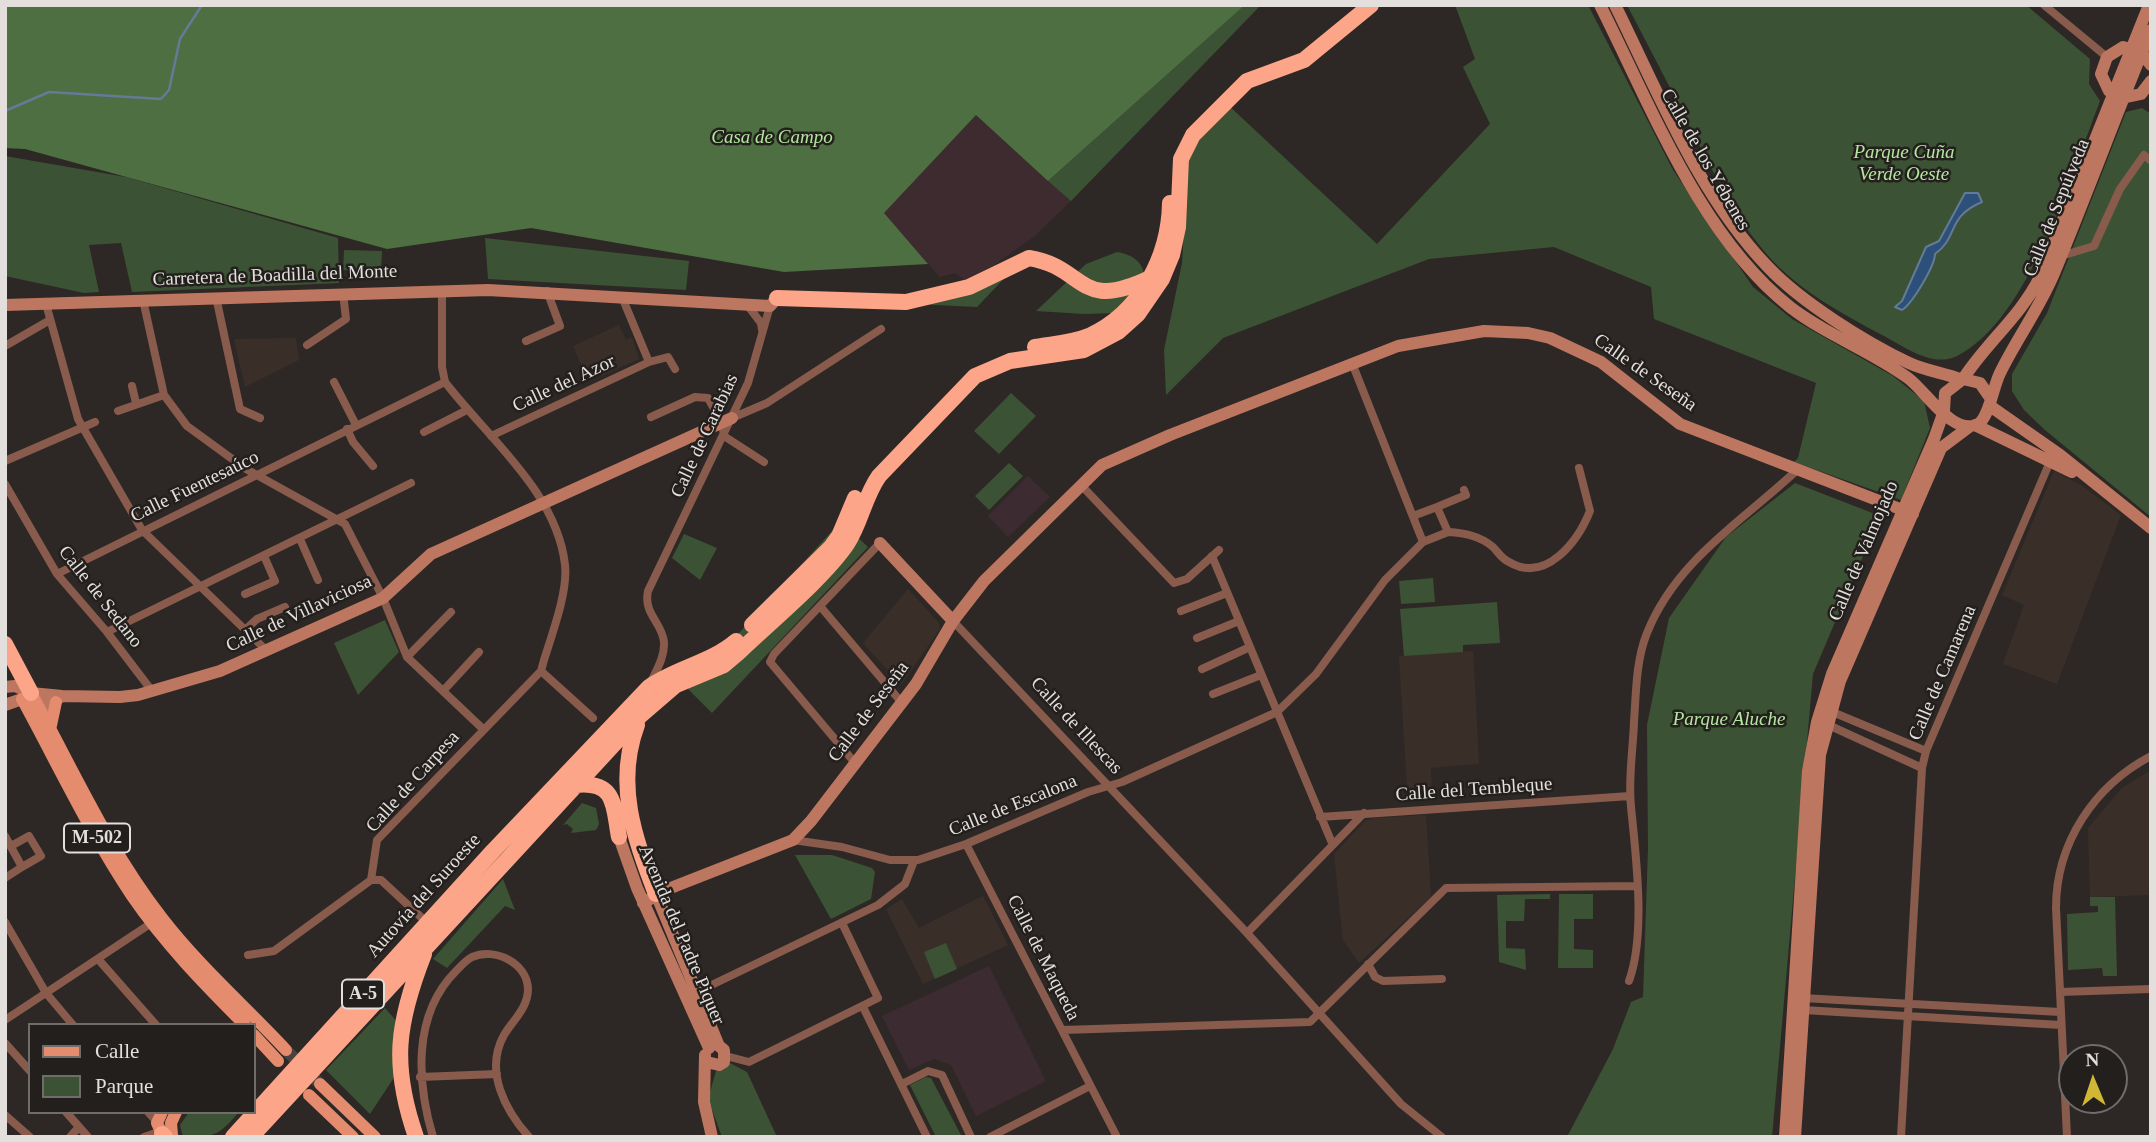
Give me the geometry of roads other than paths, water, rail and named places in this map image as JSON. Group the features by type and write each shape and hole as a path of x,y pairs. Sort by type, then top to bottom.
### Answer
{"highway":[{"path":"655,692 661,679 715,657 737,641 831,547 839,536 862,483 963,375 981,362 1007,352 1089,335 1126,311 1150,278 1164,246 1170,211 1171,158 1185,134 1246,72 1291,55 1355,5"},
{"path":"655,692 724,665 843,550 855,530 869,491 879,476 964,384 997,365 1084,350 1112,335 1138,314 1162,279 1172,255 1178,227 1180,167 1184,150 1193,135 1239,87 1255,77 1304,60 1371,5"},
{"path":"774,302 906,302 969,287 1029,258 1046,263 1096,291 1127,289 1150,278"},
{"name":"M-502","path":"5,644 22,694"},
{"name":"M-502","path":"5,667 22,694"},
{"name":"Autovía del Suroeste","path":"251,1137 640,716 655,692"},
{"name":"Autovía del Suroeste","path":"256,1112 494,851 655,692"},
{"path":"620,838 627,755 640,716"},
{"path":"576,785 593,783 604,787 611,797 636,841 649,898"},
{"path":"415,1137 402,1079 401,1023 428,945"},
{"name":"Autovía del Suroeste","path":"233,1137 254,1114"}],"main road":[{"name":"M-502","path":"22,694 50,730 120,858 241,1020"},
{"name":"M-502","path":"22,694 112,864 153,922 224,1005 228,1017 241,1020"},
{"path":"50,730 51,716 59,699"},
{"path":"256,1033 282,1056 260,1046"},
{"path":"320,1084 375,1137"},
{"path":"309,1095 353,1137"}],"street":[{"name":"Calle de los Yébenes","path":"1600,5 1682,166 1720,230 1752,273 1792,308 1910,379 1954,424 1972,426 2053,456"},
{"name":"Calle de los Yébenes","path":"1615,5 1694,164 1732,224 1766,265 1802,297 1900,358 1965,379"},
{"name":"Calle de Sepúlveda","path":"1965,379 1975,360 2027,304 2045,268 2137,50 2150,5"},
{"path":"2049,7 2106,57"},
{"name":"Calle de Sepúlveda","path":"2137,50 2151,30"},
{"path":"2150,86 2133,98 2117,96 2103,83 2101,74 2106,57 2114,51 2137,50 2151,65"},
{"name":"Calle de Sepúlveda","path":"1990,401 2061,256 2117,96"},
{"path":"2061,256 2094,246 2120,189 2144,155 2151,161"},
{"path":"442,290 442,368 445,382 543,504 560,541 566,568 558,611 541,671 593,718"},
{"name":"Carretera de Boadilla del Monte","path":"5,305 442,290 547,292 742,304 774,302"},
{"path":"526,341 560,326 547,292"},
{"path":"307,345 346,319 343,293"},
{"path":"622,296 649,362 668,357 675,369"},
{"path":"216,297 240,409 260,418"},
{"path":"143,300 164,395 187,426 246,470 260,474 345,524 383,598 407,657 483,729"},
{"name":"Calle de Carabias","path":"655,692 664,641 648,613 647,598 748,383 774,302"},
{"path":"46,304 78,419 142,530 266,650"},
{"path":"742,304 761,323 763,337"},
{"path":"5,346 50,320"},
{"name":"Calle de Villaviciosa","path":"22,694 59,699 120,697 152,691 220,671 383,598 431,554 726,426 767,403 881,329"},
{"name":"Calle de Seseña","path":"649,898 793,839 811,821 902,703 953,621 984,581 1102,465 1403,344 1479,331 1528,333 1550,338 1601,362 1680,424 1908,512"},
{"name":"Calle del Azor","path":"491,436 649,362"},
{"path":"1352,363 1423,542"},
{"path":"1944,411 1945,393 1965,379 1986,389 1990,401 1984,419 1972,426"},
{"path":"334,382 351,427 353,442 373,466"},
{"name":"Calle Fuentesaúco","path":"57,574 445,382"},
{"path":"132,386 136,403"},
{"path":"118,411 164,395"},
{"path":"651,416 702,396 713,403 726,426 764,462"},
{"name":"Calle de los Yébenes","path":"1990,401 2053,456 2097,485 2151,528"},
{"path":"424,432 467,410"},
{"name":"Calle de Valmojado","path":"1795,1137 1808,771 1825,709 1908,512 1944,411"},
{"path":"5,461 94,422"},
{"name":"Calle de Valmojado","path":"1908,512 1941,448 1972,426"},
{"name":"Calle de Camarena","path":"1908,1016 1922,768 1926,751 2053,456"},
{"path":"1437,507 1448,532 1484,539 1509,563 1522,568 1535,567 1559,557 1574,541 1590,511 1579,468"},
{"path":"1629,981 1636,964 1637,886 1630,796 1637,681 1652,624 1667,594 1693,562 1722,532 1797,470"},
{"path":"107,632 411,483"},
{"name":"Calle de Sedano","path":"5,484 57,574 107,632 152,691"},
{"path":"1081,485 1174,583 1187,579 1216,553 1227,593 1332,843"},
{"path":"1413,516 1466,495 1464,490"},
{"name":"Calle de Escalona","path":"793,839 842,846 890,860 915,861 966,844 1277,712 1317,674 1385,580 1423,542 1448,532"},
{"path":"300,539 318,580"},
{"path":"855,763 770,662 880,543"},
{"name":"Calle de Illescas","path":"880,543 1247,933 1402,1104 1442,1137"},
{"path":"245,594 275,581 264,556"},
{"path":"1181,611 1227,593"},
{"path":"820,606 902,703"},
{"path":"246,630 257,620 285,607"},
{"path":"407,657 451,612"},
{"path":"1197,638 1239,621"},
{"path":"1202,669 1250,647"},
{"path":"443,691 479,652"},
{"name":"Calle de Carpesa","path":"371,880 377,841 541,671"},
{"path":"1213,694 1261,675"},
{"path":"5,705 22,694"},
{"path":"1825,709 1926,751"},
{"name":"Calle de Valmojado","path":"1785,1137 1800,1004 1820,755 1827,726 1825,709"},
{"path":"1827,726 1922,768"},
{"path":"2067,1137 2056,897 2066,849 2098,796 2116,779 2151,756"},
{"name":"Calle del Tembleque","path":"1320,817 1630,796"},
{"path":"1247,933 1364,813"},
{"path":"5,836 22,867"},
{"path":"5,878 41,856 29,836 11,846"},
{"name":"Avenida del Padre Piquer","path":"620,838 697,992 718,1050"},
{"name":"Calle de Maqueda","path":"966,844 1117,1137"},
{"path":"697,992 842,923 892,896 905,884 915,861"},
{"path":"248,955 274,951 371,880 381,880 422,918"},
{"path":"1063,1030 1310,1022 1446,888 1637,886"},
{"name":"Avenida del Padre Piquer","path":"649,898 718,1050"},
{"path":"5,922 46,993 71,1023"},
{"path":"5,1020 153,922"},
{"path":"712,1137 703,1093 706,1052 718,1050 749,1062 878,998 842,923"},
{"path":"433,1137 420,1077 425,1029 438,997 453,974 471,958 488,954 512,961 522,971 528,985 524,1007 503,1037 497,1074 501,1099 529,1137"},
{"path":"97,959 154,1023"},
{"path":"1368,964 1375,977 1383,981 1442,979"},
{"path":"2060,992 2151,989"},
{"path":"1800,1004 1908,1004 2060,1012"},
{"path":"1800,1004 1908,1016 2061,1025"},
{"path":"863,1007 927,1137"},
{"path":"1902,1137 1908,1016"},
{"path":"5,1043 28,1069"},
{"path":"707,1062 719,1065 718,1050"},
{"path":"902,1084 929,1071 942,1075 971,1137"},
{"path":"420,1077 497,1074"},
{"path":"990,1137 1090,1086"},
{"path":"68,1114 88,1137"},
{"path":"150,1114 165,1127"},
{"path":"5,1115 30,1137"},
{"path":"71,1137 79,1127"},
{"path":"143,1137 165,1127"},
{"path":"143,1137 165,1127"}],"water":[{"path":"1965,193 1978,193 1982,202 1963,214 1958,221 1947,241 1935,254 1927,275 1912,300 1902,310 1895,307 1902,301 1926,247 1939,241"}],"waterway":[{"path":"5,111 49,92 161,99 169,90 180,39 202,5"}],"tunnel":[{"path":"286,1050 320,1084"}],"park label":[{"name":"Casa de Campo","path":"772,138"},
{"name":"Parque Cuña Verde Oeste","path":"1904,164"},
{"name":"Parque Aluche","path":"1729,720"}]}
